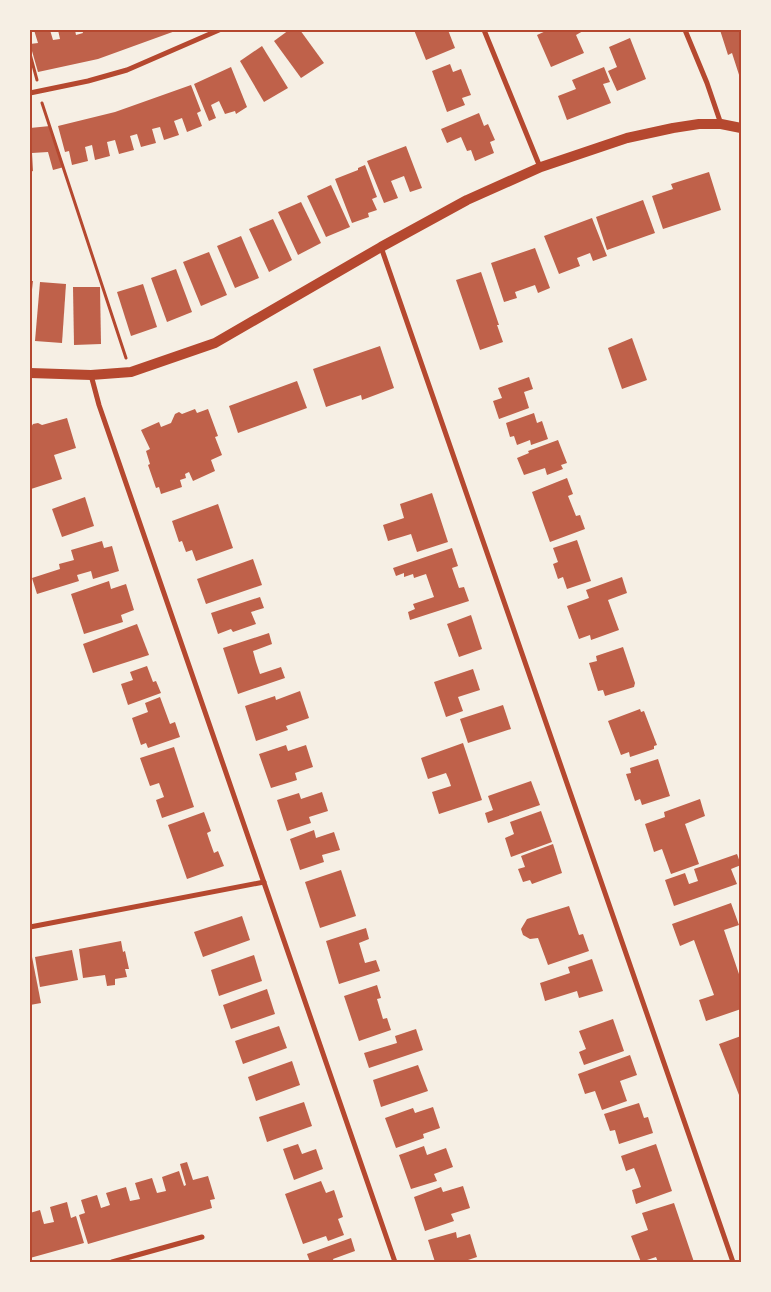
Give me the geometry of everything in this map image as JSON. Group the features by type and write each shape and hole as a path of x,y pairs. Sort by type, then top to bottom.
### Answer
{"main road":[{"path":"30,373 91,375 131,372 215,343 381,247 467,200 541,167 627,138 673,128 699,124 721,124 741,128"}],"street":[{"path":"30,93 88,81 127,70 219,30"},
{"path":"484,30 541,167"},
{"path":"685,30 707,83 721,124"},
{"path":"381,247 733,1262"},
{"path":"91,375 99,405 394,1262"},
{"path":"30,927 264,882"},
{"path":"112,1262 202,1237"}],"path":[{"path":"30,54 36,72 38,92 131,372"}],"building":[{"path":"34,30 50,30 53,40 60,39 58,30 75,30 76,35 83,33 82,30 178,30 98,59 38,72 30,44 38,43"},
{"path":"289,30 300,30 324,63 301,78 274,41"},
{"path":"414,30 448,30 455,48 426,60"},
{"path":"548,30 583,30 576,35 584,53 551,67 537,35"},
{"path":"720,30 741,30 741,81 732,53 728,55"},
{"path":"630,38 646,79 617,91 608,71 617,67 609,47"},
{"path":"262,46 288,88 264,102 240,61"},
{"path":"450,64 453,72 461,69 471,95 462,98 465,105 447,112 432,71"},
{"path":"231,67 247,107 236,114 235,111 225,114 219,101 211,105 216,118 209,121 194,84"},
{"path":"604,67 610,82 603,84 611,103 567,120 558,96 576,89 572,80"},
{"path":"191,85 201,111 197,113 202,126 187,132 182,118 174,121 179,135 164,140 160,127 152,129 156,143 141,147 137,134 130,136 134,150 119,154 115,140 107,142 110,156 95,160 92,145 85,147 88,161 72,165 69,151 65,152 58,126 115,112"},
{"path":"479,113 484,126 488,124 495,140 490,142 494,153 475,161 471,150 467,151 461,137 447,143 441,129"},
{"path":"50,126 64,167 53,170 48,152 32,153 33,171 30,172 30,128"},
{"path":"406,146 422,188 410,192 404,176 391,181 398,198 384,203 367,161"},
{"path":"365,165 377,197 372,199 377,210 368,213 369,217 352,223 335,179 358,170 358,168"},
{"path":"709,172 721,210 663,229 652,196 673,189 671,184"},
{"path":"331,185 350,227 326,237 307,196"},
{"path":"643,200 655,233 607,250 596,217"},
{"path":"301,202 321,243 298,255 278,212"},
{"path":"592,218 607,256 593,261 590,253 577,258 580,266 559,274 544,236"},
{"path":"273,219 292,260 269,272 249,229"},
{"path":"241,236 259,278 235,288 217,246"},
{"path":"535,248 550,288 538,293 535,285 515,292 517,298 504,302 491,263"},
{"path":"209,252 227,295 201,306 183,262"},
{"path":"176,269 192,312 167,322 151,278"},
{"path":"481,272 503,342 480,350 456,280"},
{"path":"30,281 33,281 31,298 30,297"},
{"path":"40,282 66,284 62,343 35,341"},
{"path":"143,284 157,327 131,336 117,292"},
{"path":"73,287 100,287 101,344 74,345"},
{"path":"632,338 647,380 622,389 608,348"},
{"path":"380,346 394,388 362,400 361,395 326,407 313,369"},
{"path":"529,377 533,389 524,392 529,408 499,419 493,401 502,398 498,388"},
{"path":"297,381 307,408 238,433 229,406"},
{"path":"195,409 197,413 208,409 218,436 215,437 222,455 211,460 215,471 193,481 189,472 185,474 186,478 180,480 182,487 161,494 159,487 156,488 148,465 150,464 146,451 150,449 141,430 159,422 161,427 171,423 175,414 179,412 182,414"},
{"path":"534,413 537,423 542,421 548,439 531,445 530,440 517,445 514,436 510,437 506,423"},
{"path":"67,418 76,448 54,455 62,479 31,489 30,429 33,424 38,423 42,425"},
{"path":"558,440 567,463 561,465 563,469 547,475 545,468 524,475 517,458 529,453 528,451"},
{"path":"567,478 573,494 568,496 576,516 580,515 585,529 550,542 532,492"},
{"path":"432,493 448,542 417,552 411,534 388,541 383,525 404,518 400,504"},
{"path":"85,497 94,526 62,537 52,509"},
{"path":"218,504 233,548 196,561 192,550 186,552 182,541 179,542 172,521"},
{"path":"577,540 591,581 567,589 563,577 558,579 553,564 558,562 553,548"},
{"path":"102,541 104,548 112,546 119,571 93,579 91,571 77,575 79,581 37,594 32,578 60,569 59,564 74,560 71,550"},
{"path":"452,548 458,566 452,568 459,588 464,587 469,601 410,620 408,612 415,609 413,604 434,597 426,574 414,578 413,574 404,577 404,573 396,576 393,568"},
{"path":"253,559 262,585 206,604 197,579"},
{"path":"622,577 627,593 608,600 619,630 591,640 590,635 579,639 567,606 589,598 586,590"},
{"path":"109,581 111,589 126,584 134,610 121,615 123,622 84,634 71,594"},
{"path":"260,597 264,608 251,612 256,624 233,632 231,629 218,634 211,613"},
{"path":"471,615 482,649 459,657 447,624"},
{"path":"137,624 149,655 93,673 83,644"},
{"path":"269,633 272,644 253,651 260,674 281,667 285,678 238,694 223,648"},
{"path":"623,647 635,683 634,687 605,696 603,690 598,691 589,663 597,661 596,656"},
{"path":"147,666 153,682 156,681 161,693 128,705 121,684 133,680 130,672"},
{"path":"473,669 480,690 458,697 463,711 446,717 434,682"},
{"path":"300,691 309,718 286,726 288,730 256,741 245,706 275,696 276,700"},
{"path":"160,697 170,724 175,722 180,737 148,748 146,743 141,745 132,718 148,712 145,703"},
{"path":"503,705 511,729 468,743 460,719"},
{"path":"640,709 641,712 644,711 657,745 654,746 654,749 630,757 629,752 621,755 608,721"},
{"path":"463,743 482,800 439,814 432,792 451,786 446,773 428,779 421,758"},
{"path":"286,745 288,751 306,745 313,767 295,773 297,780 271,788 259,754"},
{"path":"174,747 194,807 162,818 156,800 164,797 159,783 150,786 140,758"},
{"path":"658,759 670,796 642,805 640,799 635,801 626,774 631,773 630,768"},
{"path":"531,781 540,805 488,823 485,813 493,810 488,796"},
{"path":"322,792 328,811 309,817 311,823 287,831 277,800 299,793 301,799"},
{"path":"700,799 705,816 685,824 699,864 671,874 662,849 654,852 645,824 665,817 664,812"},
{"path":"541,811 552,842 511,857 505,838 514,834 510,822"},
{"path":"204,812 211,831 207,833 214,853 218,851 224,866 187,879 168,825"},
{"path":"314,830 316,838 334,832 340,850 322,855 324,862 300,870 290,839"},
{"path":"553,844 562,873 532,884 530,880 523,882 518,869 525,867 521,856"},
{"path":"737,854 741,865 731,869 737,884 674,906 665,880 685,873 689,884 698,881 694,869"},
{"path":"341,870 356,916 320,928 305,882"},
{"path":"731,903 739,925 724,930 741,980 741,1009 706,1021 699,1000 714,995 694,940 680,946 672,924"},
{"path":"569,906 579,935 583,934 589,951 548,965 538,938 530,939 523,935 521,929 527,919"},
{"path":"242,916 250,940 203,957 194,932"},
{"path":"366,928 369,939 359,943 365,963 376,960 380,971 339,984 326,941"},
{"path":"121,941 129,969 125,969 127,977 115,979 115,985 107,986 105,975 83,978 79,949"},
{"path":"72,950 78,980 40,987 35,957"},
{"path":"254,955 262,981 219,996 211,970"},
{"path":"30,957 32,957 41,1003 30,1005"},
{"path":"592,959 603,991 579,998 577,991 545,1001 540,983 570,973 568,967"},
{"path":"377,985 381,998 377,999 383,1019 387,1018 391,1030 359,1041 344,996"},
{"path":"267,989 275,1014 231,1029 223,1005"},
{"path":"613,1019 624,1051 584,1065 579,1052 586,1049 579,1031"},
{"path":"279,1026 287,1048 243,1064 235,1041"},
{"path":"416,1029 423,1050 369,1068 364,1053 397,1043 395,1036"},
{"path":"741,1036 741,1100 719,1044"},
{"path":"630,1055 637,1075 620,1081 627,1101 602,1110 595,1091 585,1094 578,1074"},
{"path":"292,1061 300,1085 256,1101 248,1077"},
{"path":"418,1065 428,1091 381,1107 373,1080"},
{"path":"304,1102 312,1126 267,1142 259,1117"},
{"path":"639,1103 644,1118 648,1117 653,1133 619,1144 615,1130 610,1131 604,1114"},
{"path":"433,1107 440,1128 423,1134 424,1138 396,1148 385,1118 413,1108 415,1113"},
{"path":"298,1144 302,1154 316,1149 323,1169 294,1180 283,1149"},
{"path":"656,1144 672,1191 636,1204 632,1190 641,1187 634,1168 626,1171 621,1156"},
{"path":"424,1146 427,1155 446,1148 453,1167 434,1174 437,1181 411,1189 399,1155"},
{"path":"187,1162 193,1180 208,1176 215,1199 210,1200 212,1208 88,1244 79,1215 85,1213 81,1200 97,1195 101,1208 110,1205 106,1193 126,1187 130,1201 140,1199 135,1183 152,1178 157,1193 166,1191 162,1177 179,1171 184,1186 186,1185 180,1164"},
{"path":"321,1181 326,1193 334,1190 343,1217 338,1219 344,1235 328,1241 326,1236 303,1244 285,1194"},
{"path":"463,1186 470,1208 451,1214 454,1221 425,1231 414,1197 441,1187 443,1192"},
{"path":"67,1202 71,1218 76,1216 84,1243 30,1258 30,1213 40,1210 44,1224 54,1222 50,1207"},
{"path":"674,1203 694,1262 658,1262 656,1257 641,1262 631,1236 648,1230 642,1213"},
{"path":"456,1232 457,1238 470,1234 477,1257 462,1262 435,1262 428,1240"},
{"path":"351,1238 355,1251 333,1259 334,1262 310,1262 307,1254"}]}
